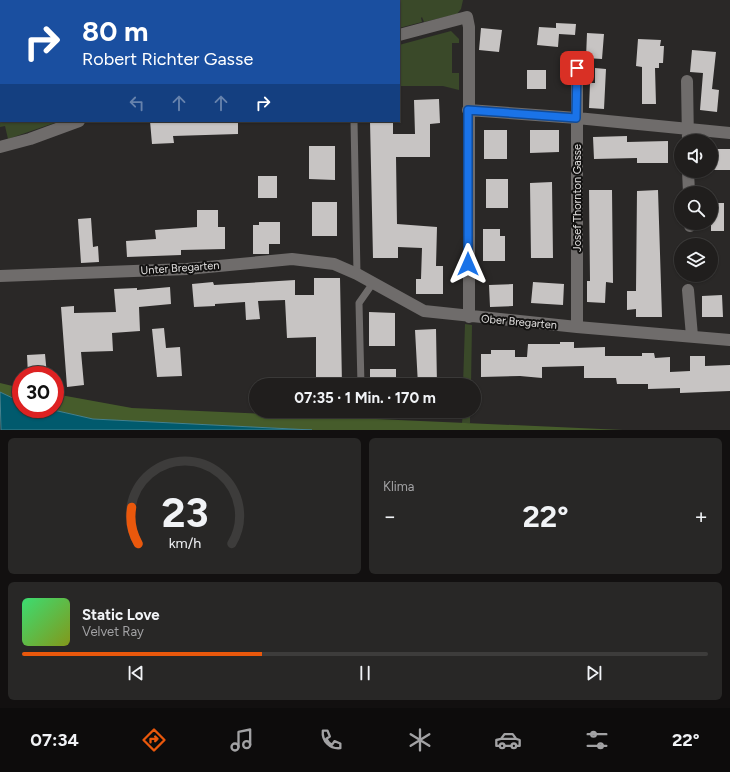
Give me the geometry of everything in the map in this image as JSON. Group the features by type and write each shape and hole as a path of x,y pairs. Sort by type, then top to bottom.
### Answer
{"street":[{"path":"400,35 467,17 469,27 469,317"},
{"name":"Josef Thornton Gasse","path":"577,68 577,328"},
{"path":"687,81 687,134"},
{"path":"468,110 576,118 680,134"},
{"path":"0,147 30,139 76,122"},
{"path":"708,134 730,133"},
{"name":"Unter Bregarten","path":"0,276 187,269 292,259 334,264 357,274"},
{"name":"Ober Bregarten","path":"357,274 424,311 577,328 730,340"},
{"path":"688,290 692,336"}],"lane":[{"path":"354,122 357,274"},
{"path":"361,378 359,303 373,283"}],"green space":[{"path":"400,0 463,0 461,9 457,14 424,22 422,17 422,22 400,28"},
{"path":"451,31 459,39 459,43 452,43 452,73 459,73 459,90 443,86 400,86 400,45"},
{"path":"0,122 57,122 8,139 5,126 0,127"},
{"path":"465,324 472,325 471,378 463,378"},
{"path":"0,383 12,386 12,398 0,392"},
{"path":"64,396 132,408 249,413 249,418 355,418 623,430 312,430 93,419 64,412"},
{"path":"462,418 470,418 470,423 462,423"}],"water":[{"path":"0,392 12,398 12,418 64,418 64,412 93,419 312,430 1,430"}],"building":[{"path":"556,23 576,24 575,35 559,34 558,47 537,45 539,27 556,28"},
{"path":"481,28 502,30 499,52 479,50"},
{"path":"587,33 604,34 602,59 586,58"},
{"path":"638,39 661,40 660,46 664,46 663,63 659,63 659,68 655,68 656,104 642,104 642,67 636,66"},
{"path":"692,50 716,52 712,89 719,90 717,112 700,110 703,73 690,72"},
{"path":"595,68 606,69 604,109 589,108 590,83 595,83"},
{"path":"527,70 546,70 546,89 527,89"},
{"path":"439,99 440,123 430,124 430,157 396,157 397,224 437,227 436,266 443,266 443,294 416,294 416,279 421,279 422,248 398,247 398,258 373,258 370,122 393,122 393,134 415,134 414,100"},
{"path":"150,122 238,122 238,134 173,136 174,143 152,144"},
{"path":"484,130 507,130 507,159 484,159"},
{"path":"530,130 559,130 559,152 530,153"},
{"path":"627,136 627,142 668,141 668,163 637,163 637,158 594,159 593,137"},
{"path":"309,146 335,146 335,180 309,179"},
{"path":"718,149 730,149 730,170 718,170"},
{"path":"258,176 277,176 277,198 258,198"},
{"path":"486,179 508,179 508,208 486,208"},
{"path":"552,182 553,258 531,258 530,183"},
{"path":"589,190 612,190 613,283 606,282 605,303 587,302 587,281 590,281"},
{"path":"658,190 662,317 636,317 636,309 627,310 627,291 636,291 637,191"},
{"path":"312,202 337,202 337,236 312,236"},
{"path":"718,203 724,203 724,231 711,231 718,230"},
{"path":"197,210 218,210 218,227 225,227 225,249 181,250 181,255 127,257 126,241 156,239 155,230 197,227"},
{"path":"91,218 93,247 98,246 99,262 81,263 78,219"},
{"path":"259,222 280,222 280,244 269,244 269,254 253,254 253,225 259,225"},
{"path":"483,229 500,229 500,236 505,236 505,261 483,261"},
{"path":"314,278 340,278 342,378 316,378 316,337 287,338 285,300 258,301 260,319 246,320 245,302 194,307 192,284 213,282 214,285 295,280 295,295 314,295"},
{"path":"533,282 564,284 563,305 531,303"},
{"path":"513,284 513,306 490,307 489,285"},
{"path":"170,287 171,304 139,307 140,331 112,333 113,351 81,352 84,385 67,387 61,307 74,306 74,313 116,312 114,289 137,288 137,290"},
{"path":"722,295 723,317 702,317 702,296"},
{"path":"369,312 395,313 395,346 369,346"},
{"path":"164,328 166,348 180,347 182,376 157,377 152,329"},
{"path":"436,329 437,378 418,378 415,330"},
{"path":"560,342 574,342 574,348 605,347 605,356 642,356 642,353 654,353 655,358 670,357 670,372 690,371 690,356 705,356 705,366 730,365 730,391 680,393 680,388 648,389 648,384 617,384 616,378 584,378 584,366 542,367 542,378 520,376 481,377 481,354 491,354 491,350 515,350 515,357 527,357 528,344 560,344"},
{"path":"45,354 46,366 28,366 27,355"},
{"path":"370,369 396,369 396,378 370,378"}],"route":[{"path":"468,264 468,110 576,118 577,68"}]}
